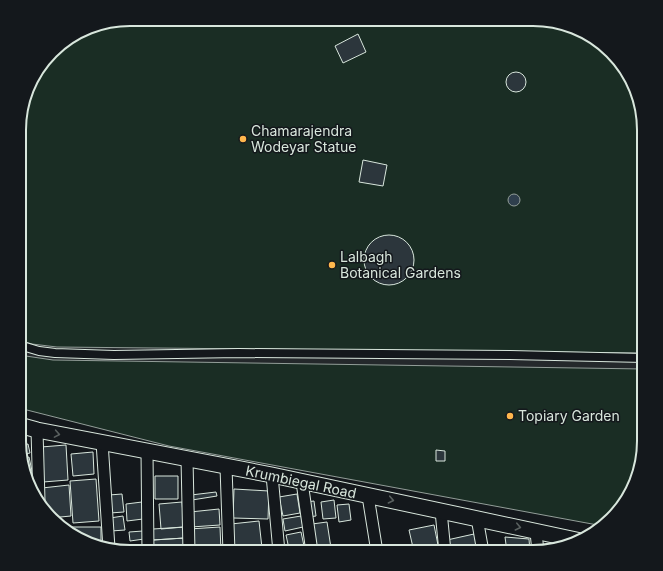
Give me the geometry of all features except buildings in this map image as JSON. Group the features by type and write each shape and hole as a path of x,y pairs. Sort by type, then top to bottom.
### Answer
{"main road":[{"name":"Krumbiegal Road","path":"26,427 272,475 568,538"}],"street":[{"path":"26,347 39,351 55,353 107,354 239,353 510,355 637,358"},
{"path":"37,430 39,490"},
{"path":"102,442 109,543"},
{"path":"147,451 148,545"},
{"path":"187,459 189,545"},
{"path":"226,467 229,545"},
{"path":"272,475 278,545"},
{"path":"302,482 311,545"},
{"path":"368,496 376,545"},
{"path":"441,511 444,545"},
{"path":"477,518 482,545"},
{"path":"536,532 537,545"}],"green space":[{"name":"Lalbagh Botanical Gardens","path":"130,26 540,26 553,28 579,37 591,43 607,56 616,67 626,84 633,103 637,123 637,448 629,481 620,499 607,515 595,525 169,446 26,410 27,116 34,90 43,72 61,52 78,40 90,34 110,28"}],"shaded area":[{"path":"26,342 57,347 637,353 637,369 53,360 26,356"}],"water":[{"path":"516,194 519,195 519,205 512,206 509,205 508,198 509,195"}],"place":[{"name":"Chamarajendra Wodeyar Statue","path":"243,139"},
{"name":"Lalbagh Botanical Gardens","path":"332,265"},
{"name":"Topiary Garden","path":"510,416"}]}
